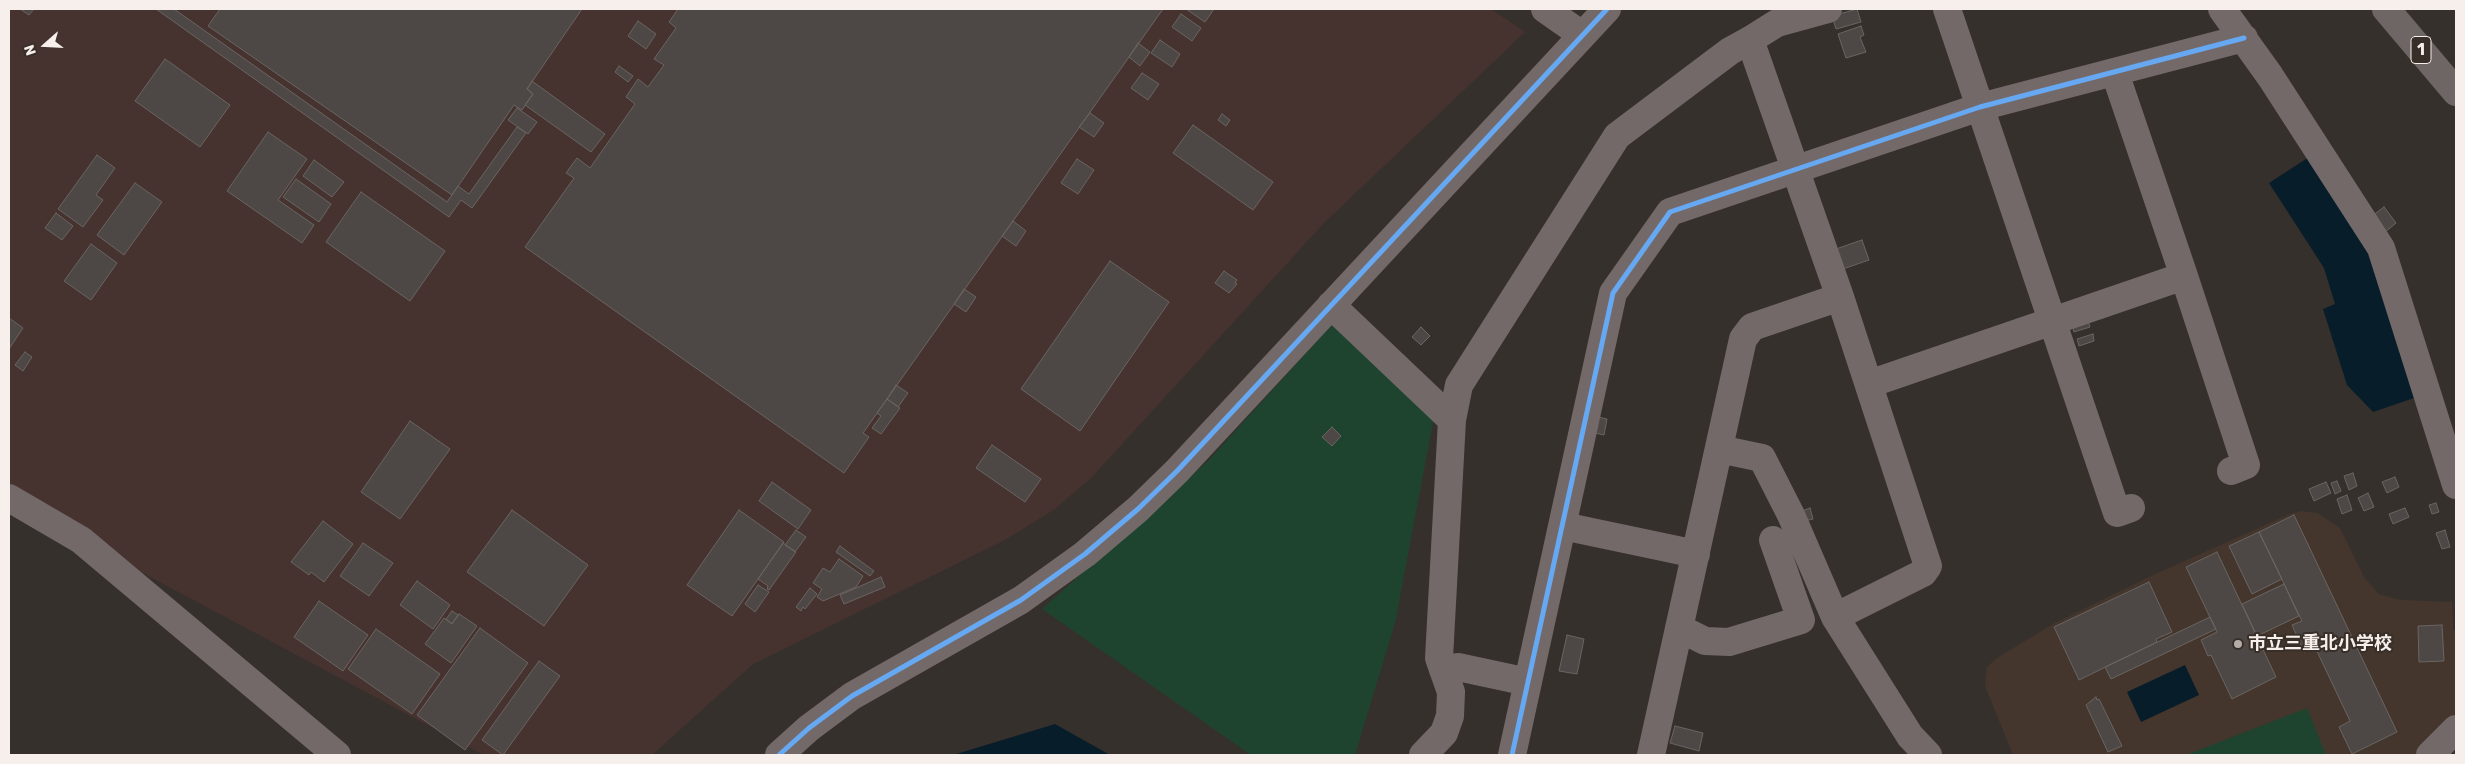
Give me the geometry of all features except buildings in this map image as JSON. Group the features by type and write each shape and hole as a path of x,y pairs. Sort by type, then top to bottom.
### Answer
{"highway":[{"name":"1","path":"2386,9 2456,92"}],"street":[{"path":"1545,9 1582,35"},
{"path":"779,755 809,728 852,696 1021,600 1085,554 1138,509 1178,471 1607,9"},
{"path":"1423,755 1444,733 1450,716 1451,692 1439,658 1452,420 1459,385 1618,136 1730,51 1777,23 1828,9"},
{"path":"1947,9 2117,513 2131,508"},
{"path":"2222,9 2244,38 2381,248 2456,485"},
{"path":"1512,755 1613,293 1670,212 1980,107 2244,38"},
{"path":"1750,40 1840,297 1928,566 1923,573 1835,617"},
{"path":"2115,73 2246,465 2231,471"},
{"path":"1869,384 2184,276"},
{"path":"1651,755 1743,339 1752,327 1840,297"},
{"path":"1331,305 1452,420"},
{"path":"1719,449 1762,458 1791,515 1835,617 1910,736 1928,755"},
{"path":"9,498 81,540 337,755"},
{"path":"1563,526 1696,554"},
{"path":"1679,628 1705,640 1729,642 1801,620 1773,540"},
{"path":"1443,670 1458,668 1528,682"},
{"path":"2430,755 2456,728"}],"shaded area":[{"path":"9,9 1491,9 1525,32 1324,223 1092,477 1055,509 1005,540 753,664 652,755 484,755 81,540 9,498"},
{"name":"市立三重北小学校","path":"2301,511 2317,513 2340,528 2364,577 2379,594 2401,600 2452,602 2453,630 2456,630 2456,713 2417,755 2013,755 1985,686 1987,667 1997,658 2053,624 2153,575 2290,514"}],"green space":[{"path":"1337,319 1434,417 1395,623 1355,755 1251,755 1042,609 1208,461"},
{"path":"2307,708 2326,755 2186,755"}],"water":[{"path":"2309,157 2370,251 2417,397 2373,412 2347,385 2323,309 2335,304 2324,268 2269,183"},
{"path":"2185,665 2199,695 2141,722 2127,692"},
{"path":"1055,724 1110,755 953,755"}],"cycle path":[{"path":"779,755 809,728 852,696 1021,600 1085,554 1138,509 1177,471 1607,9"},
{"path":"1512,755 1613,293 1670,212 1980,107 2244,38"}],"place":[{"name":"市立三重北小学校","path":"2238,644"}]}
